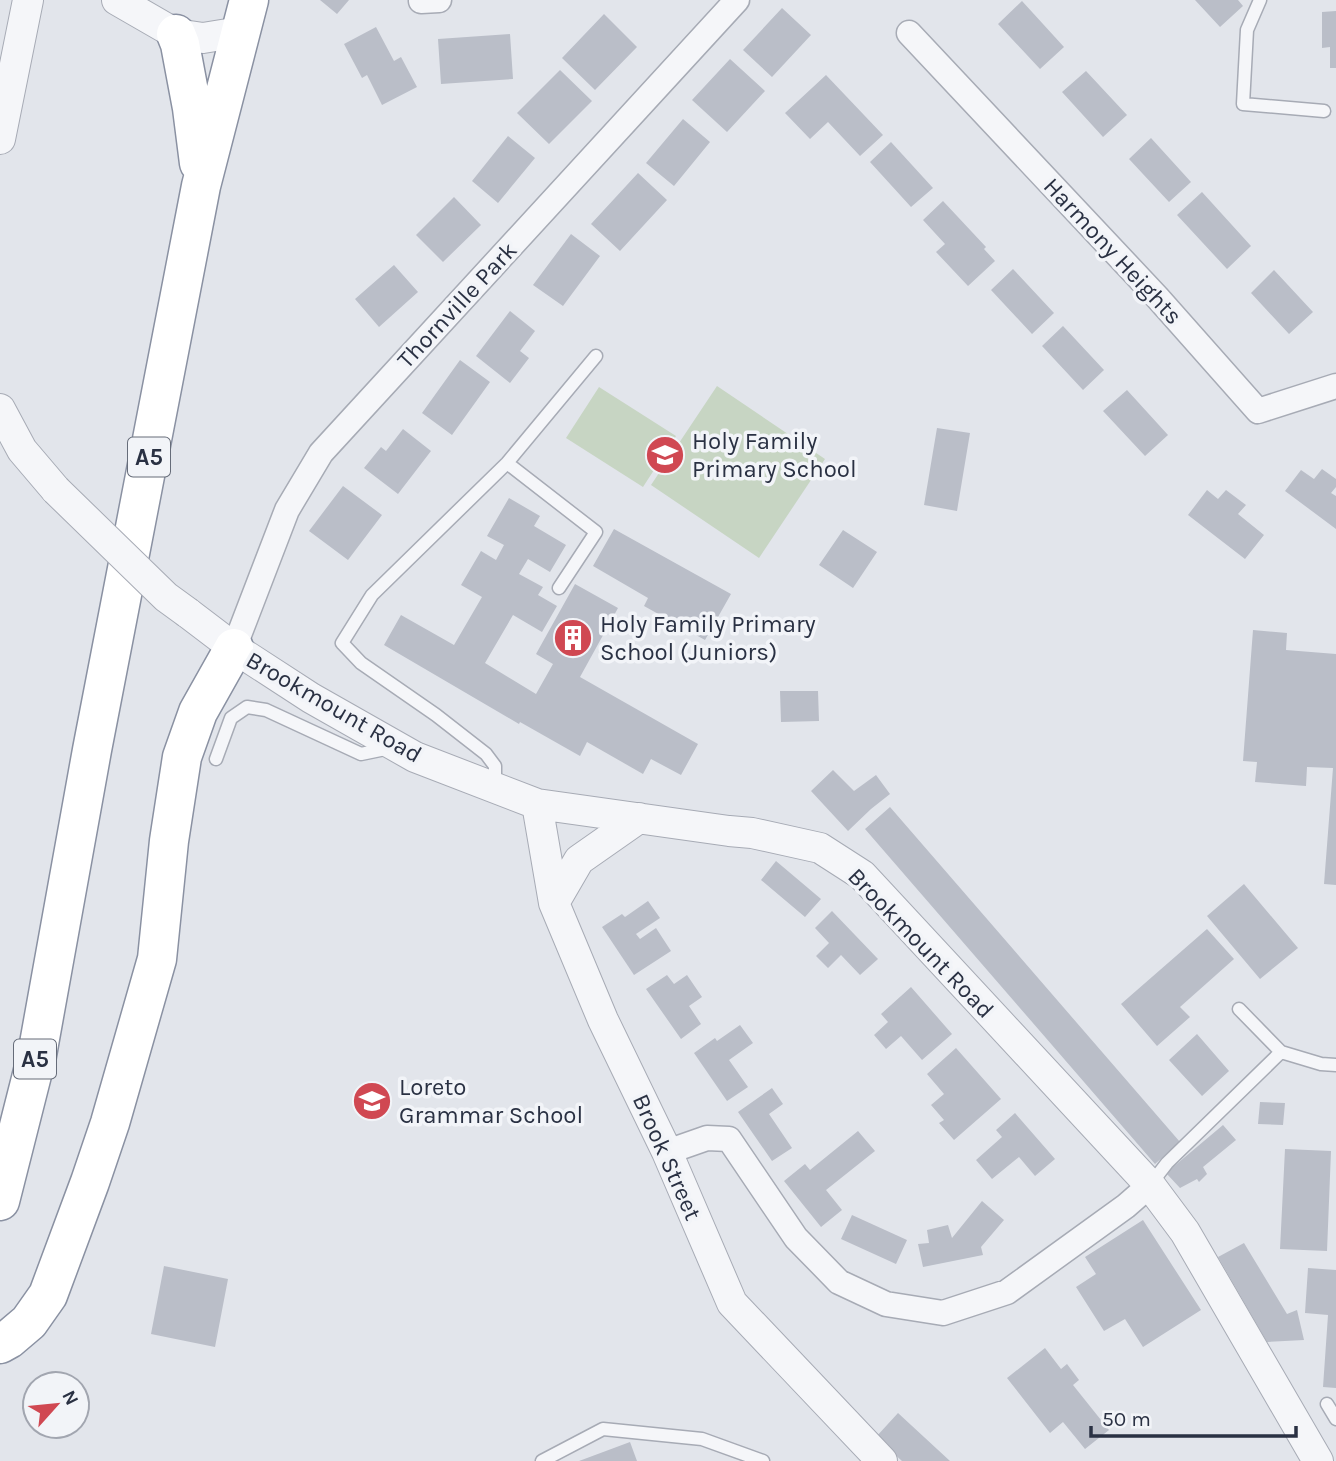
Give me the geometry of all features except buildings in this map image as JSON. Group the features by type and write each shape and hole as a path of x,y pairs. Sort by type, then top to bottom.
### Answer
{"highway":[{"name":"A5","path":"0,1201 37,1055 92,750 201,186 244,16"},
{"path":"176,34 192,108 201,186"},
{"path":"0,1344 29,1322 48,1295 110,1123 157,959 169,841 182,757 198,712 234,648"}],"street":[{"path":"0,139 7,77 28,0"},
{"path":"117,0 176,34 203,38 244,16"},
{"name":"Thornville Park","path":"234,648 287,510 321,453 737,0"},
{"name":"Harmony Heights","path":"909,33 1157,297 1258,411 1336,386"},
{"name":"Brookmount Road","path":"0,409 22,450 56,490 166,597 234,648 311,698 415,757 537,804 752,833 820,848 862,875 1150,1185 1185,1232 1318,1461"},
{"name":"Brook Street","path":"537,804 554,903 603,1020 667,1152 732,1303 882,1461"},
{"path":"554,903 579,860 639,818"},
{"path":"667,1152 707,1138 729,1139 796,1237 839,1282 886,1304 943,1313 1007,1292 1126,1206 1150,1185"}],"lane":[{"path":"1261,0 1247,30 1243,104 1324,111"},
{"path":"495,788 495,766 486,754 436,715 361,663 342,643 372,595 507,463 596,356"},
{"path":"507,463 596,532 559,588"},
{"path":"216,759 231,718 247,708 266,710 361,754 397,747"},
{"path":"1239,1009 1281,1052 1321,1064 1336,1065"},
{"path":"1150,1185 1167,1163 1281,1052"},
{"path":"1327,1404 1336,1419"},
{"path":"542,1461 603,1429 702,1439 762,1461"}],"green space":[{"path":"717,386 825,459 759,558 651,485"},
{"path":"599,387 676,436 643,487 566,438"}],"place":[{"name":"Holy Family Primary School","path":"665,455"},
{"name":"Holy Family Primary School (Juniors)","path":"573,638"},
{"name":"Loreto Grammar School","path":"372,1101"}]}
